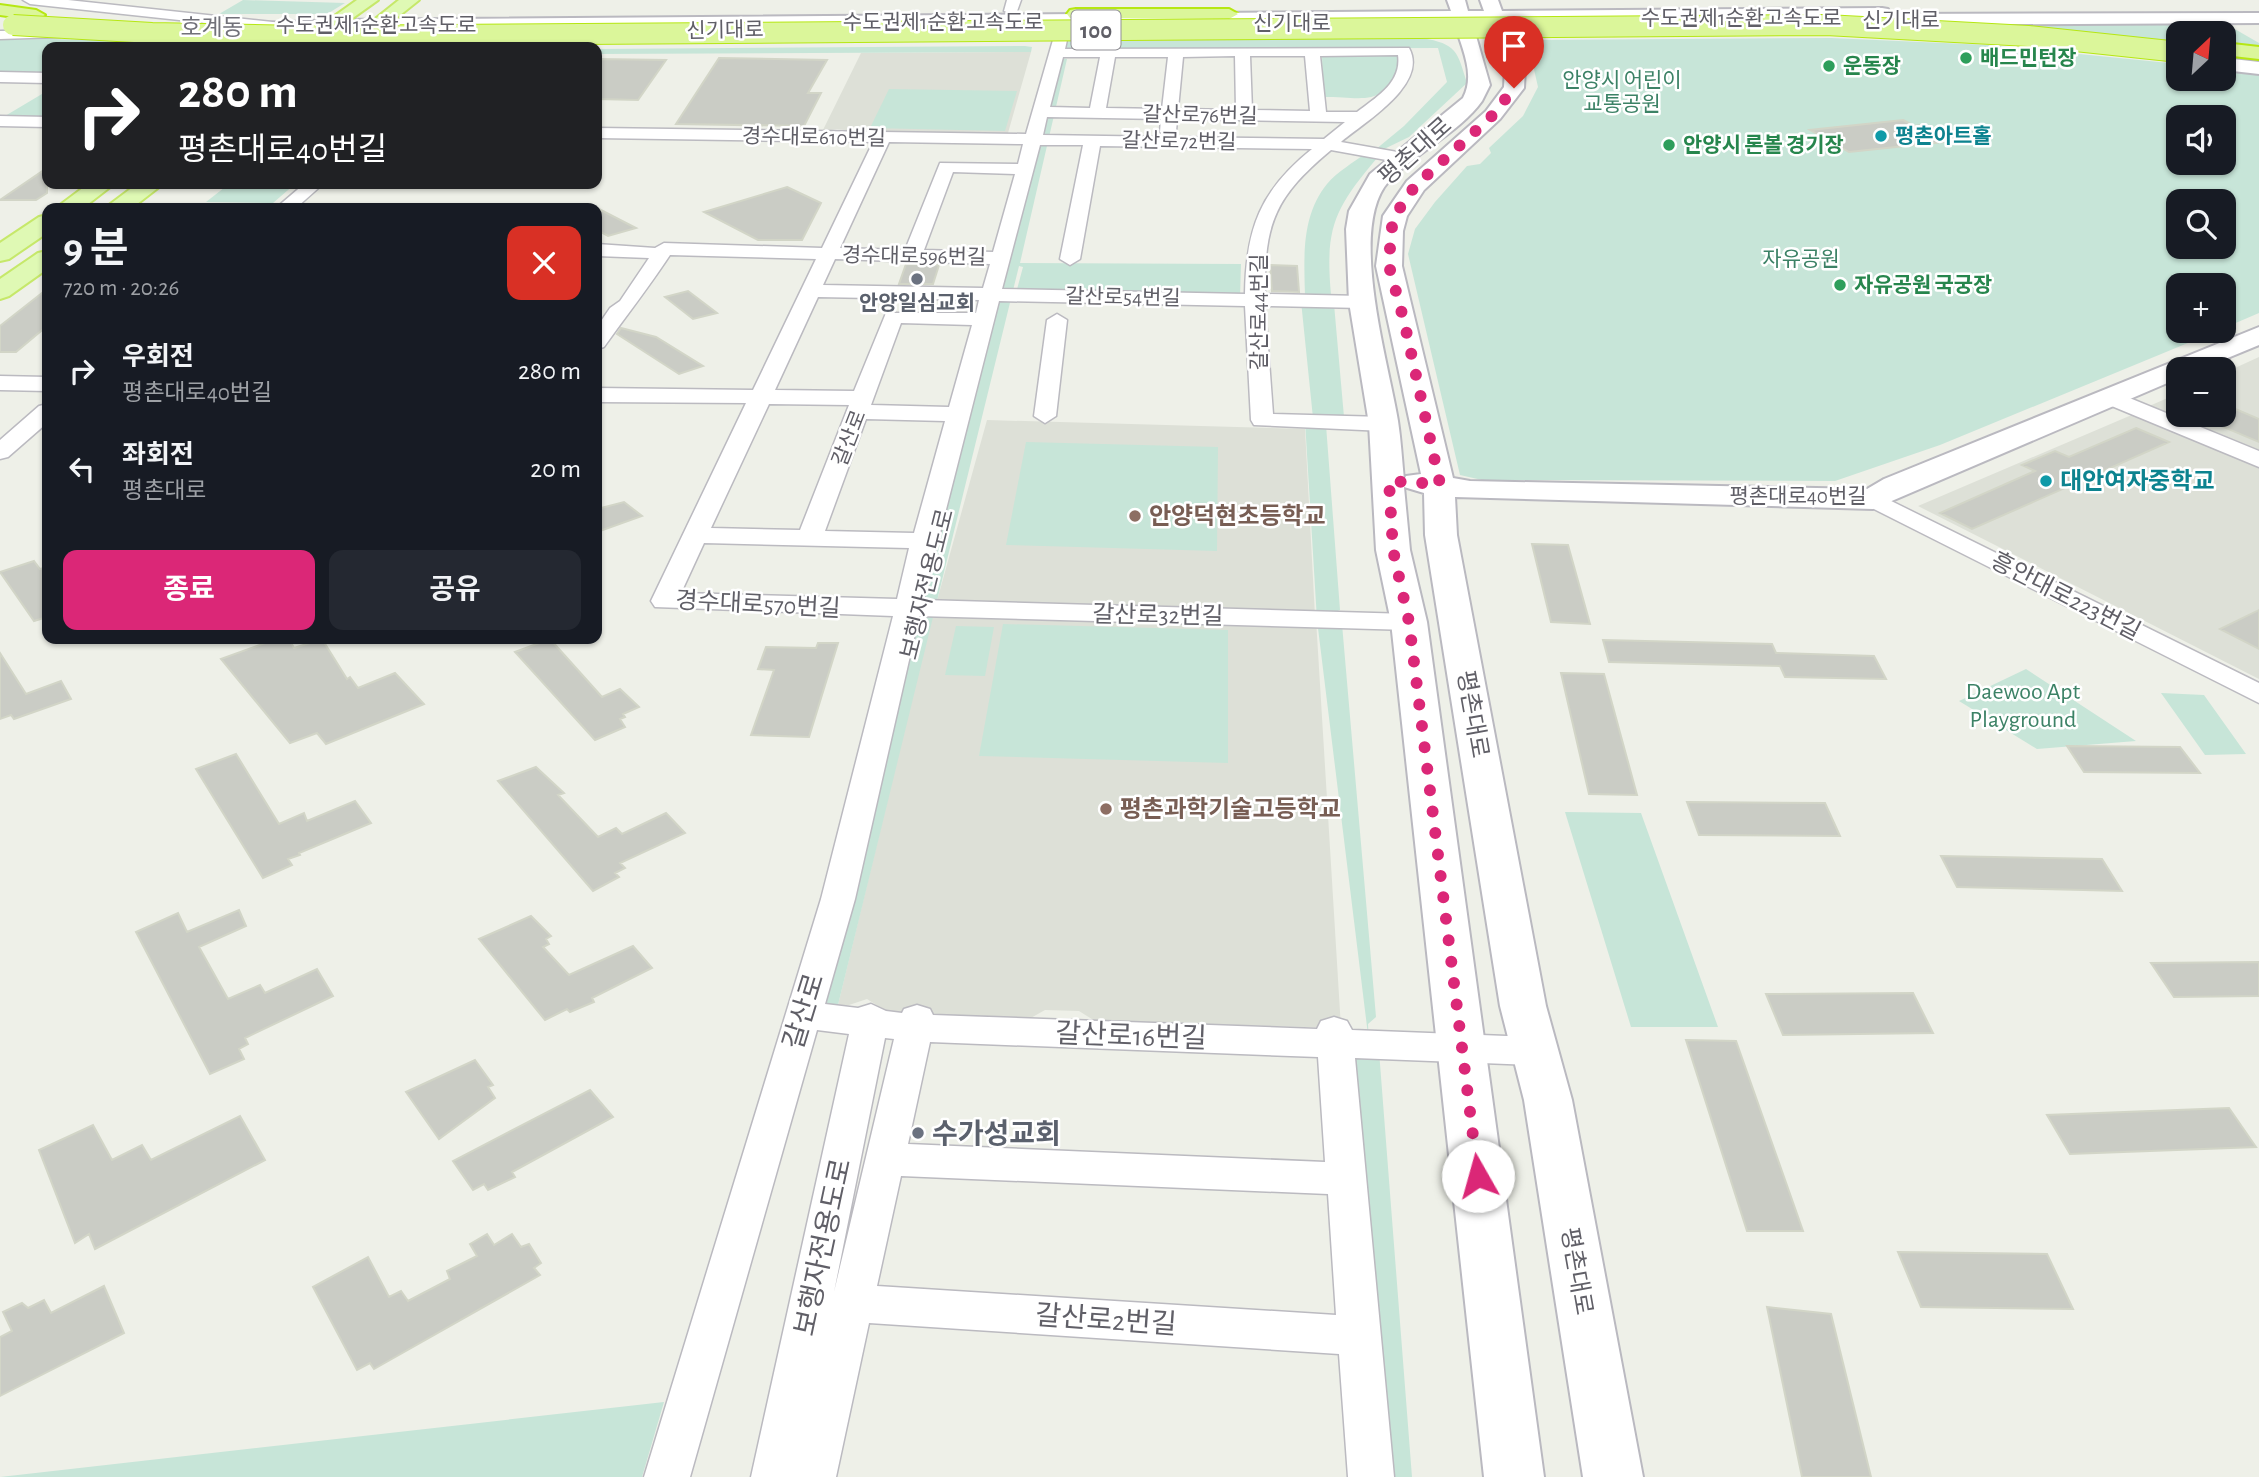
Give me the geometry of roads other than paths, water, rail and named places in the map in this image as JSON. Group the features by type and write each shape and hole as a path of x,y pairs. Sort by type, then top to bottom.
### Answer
{"highway":[{"name":"수도권제1순환고속도로","path":"0,10 33,7 275,27 1800,18 1967,24 2166,42"},
{"path":"275,27 529,17 1229,14"},
{"name":"수도권제1순환고속도로","path":"4,28 301,42 1813,25 1991,33 2166,53"},
{"path":"301,42 1276,36"},
{"path":"2236,51 2259,54"}],"main road":[{"path":"301,42 329,28 369,0"},
{"path":"373,35 411,0"},
{"path":"75,203 96,189"},
{"path":"124,203 145,189"},
{"path":"0,254 42,225"},
{"path":"0,292 42,262"}],"street":[{"path":"411,0 406,9 428,15 768,22 1108,53 1242,52 1311,43 1459,14 1496,14 1579,31 1766,30 1927,34 2166,53"},
{"path":"2219,0 2255,19"},
{"path":"530,42 1005,5 1229,14 1430,16"},
{"path":"1229,14 1430,7 1459,14"},
{"path":"1496,14 1512,9 1536,12 2048,11"},
{"path":"1683,18 1754,10"},
{"name":"신기대로","path":"1496,14 1634,21 2048,11 2255,19"},
{"name":"신기대로","path":"329,28 373,35 583,31 768,22 1459,14"},
{"name":"신기대로","path":"373,35 768,22 1459,14"},
{"name":"평촌대로","path":"1459,14 1476,60 1480,85 1472,101 1378,179 1361,211 1357,229 1362,302 1384,424 1384,456 1389,481 1393,550 1409,622 1514,1477"},
{"name":"신기대로","path":"1496,14 1683,18 2255,19"},
{"name":"평촌대로","path":"1496,14 1516,68 1514,88 1493,115 1415,186 1395,215 1391,231 1389,266 1440,484 1441,535 1523,1006 1548,1100 1613,1477"},
{"path":"1683,18 1921,30 2166,53"},
{"path":"1579,31 1634,21"},
{"path":"4,28 329,28"},
{"path":"223,29 329,28"},
{"path":"168,42 189,29"},
{"path":"509,42 583,31"},
{"path":"373,35 442,42"},
{"path":"1059,49 1276,36 1311,43 1450,41 1476,60"},
{"path":"1311,43 1318,116"},
{"name":"갈산로44번길","path":"1311,43 1404,51 1407,61 1401,81 1294,172 1272,201 1260,231 1255,263 1262,420 1384,424"},
{"name":"보행자전용도로","path":"813,1016 816,1015 914,609 1059,49"},
{"path":"1242,52 1244,115"},
{"path":"1097,113 1108,53"},
{"path":"1168,140 1175,53"},
{"path":"2236,61 2259,64"},
{"path":"0,77 42,78"},
{"name":"갈산로76번길","path":"1043,112 1361,117"},
{"path":"0,121 42,121"},
{"name":"경수대로610번길","path":"602,133 1037,139"},
{"name":"경수대로596번길","path":"762,397 883,138"},
{"path":"914,609 924,541 1023,169 1037,139"},
{"name":"갈산로72번길","path":"1037,139 1327,144 1403,158"},
{"path":"1070,259 1093,139"},
{"path":"912,257 946,167 1023,169"},
{"path":"291,203 308,189"},
{"name":"경수대로596번길","path":"602,250 999,258"},
{"path":"602,335 617,312 627,305 656,250"},
{"path":"811,291 988,307"},
{"name":"갈산로54번길","path":"988,307 1255,300 1362,302"},
{"name":"갈산로","path":"810,537 893,317 988,307"},
{"path":"1045,416 1057,320"},
{"name":"평촌대로40번길","path":"1389,481 1440,484 1470,490 1873,499 1895,486 2259,335"},
{"path":"0,383 42,384"},
{"path":"602,395 762,397 959,414"},
{"name":"경수대로570번길","path":"762,397 664,601 914,609"},
{"path":"2110,397 2259,460"},
{"path":"0,452 42,415"},
{"name":"흥안대로223번길","path":"1873,499 2259,694"},
{"path":"696,535 924,541"},
{"name":"갈산로32번길","path":"914,609 1409,622"},
{"name":"갈산로","path":"667,1477 813,1016"},
{"name":"갈산로16번길","path":"813,1016 915,1023 1335,1037 1461,1049 1534,1051"},
{"name":"보행자전용도로","path":"774,1477 871,1017"},
{"path":"813,1477 915,1023"},
{"path":"1335,1037 1362,1336 1371,1477"},
{"path":"883,1159 1348,1179"},
{"name":"갈산로2번길","path":"851,1303 1362,1336"}],"place":[{"name":"배드민턴장","path":"1966,58"},
{"name":"운동장","path":"1829,66"},
{"name":"평촌아트홀","path":"1881,136"},
{"name":"안양시 론볼 경기장","path":"1669,145"},
{"name":"안양일심교회","path":"917,279"},
{"name":"자유공원 국궁장","path":"1840,285"},
{"name":"대안여자중학교","path":"2046,481"},
{"name":"안양덕현초등학교","path":"1135,516"},
{"name":"평촌과학기술고등학교","path":"1106,809"},
{"name":"수가성교회","path":"918,1133"}],"district":[{"name":"호계동","path":"212,27"}],"park label":[{"name":"안양시 어린이 교통공원","path":"1622,92"},
{"name":"자유공원","path":"1801,259"},
{"name":"Daewoo Apt Playground","path":"2023,705"}]}
